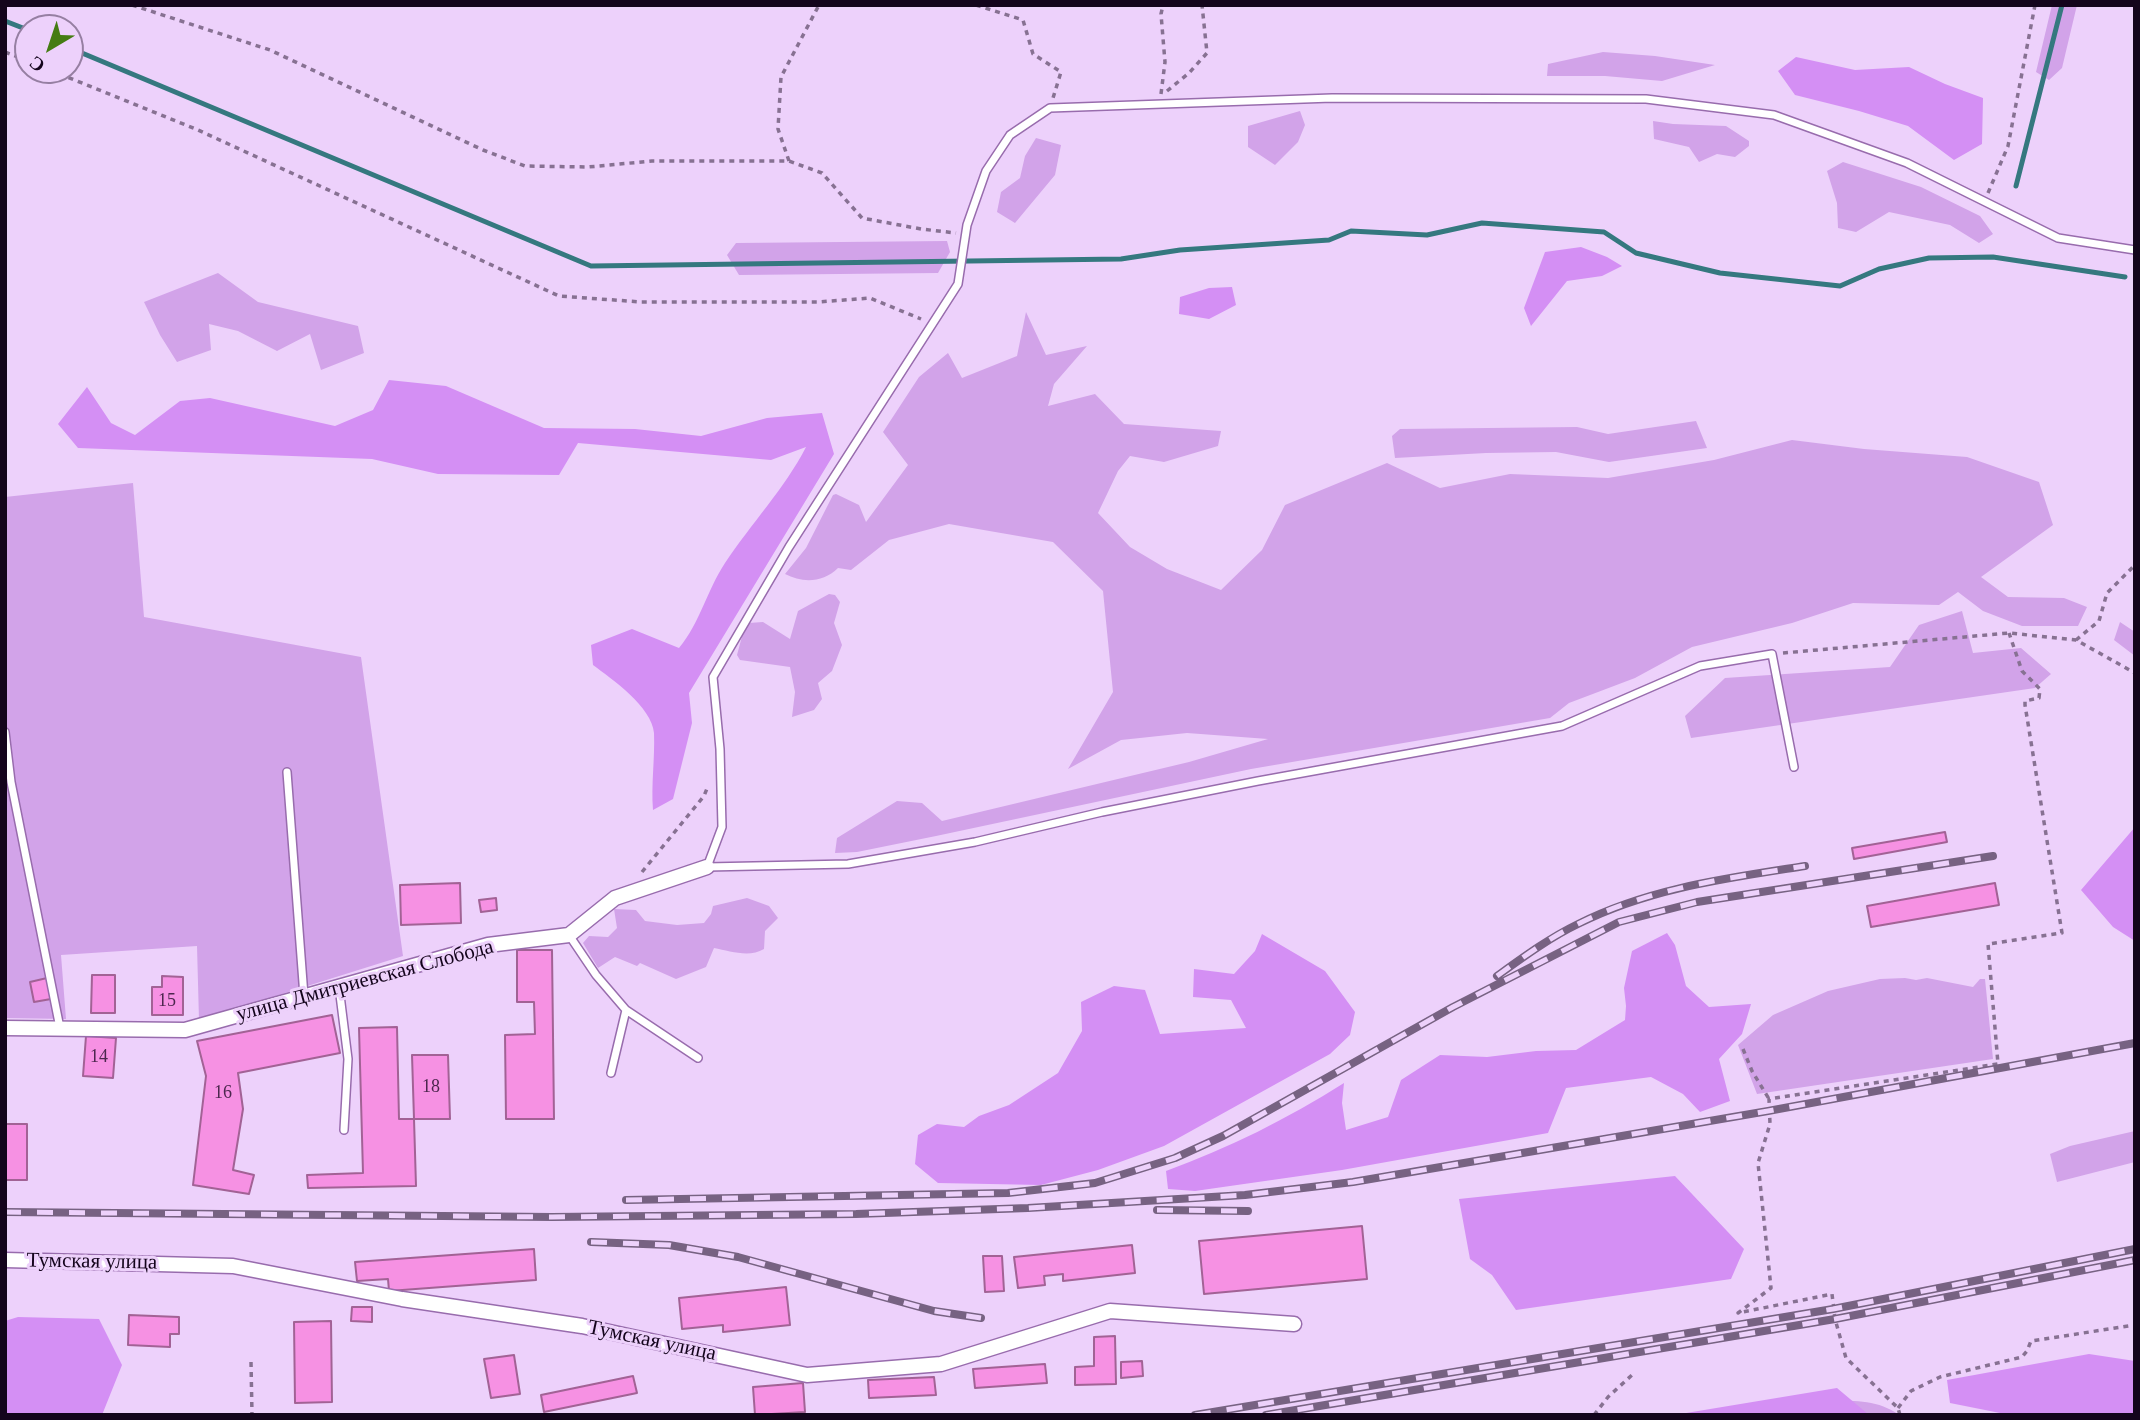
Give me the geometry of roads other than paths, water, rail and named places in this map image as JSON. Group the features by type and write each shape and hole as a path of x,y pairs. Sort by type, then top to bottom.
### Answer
{"street":[{"path":"569,935 615,898 707,867"},
{"name":"улица Дмитриевская Слобода","path":"5,1028 185,1030 488,945 569,935"},
{"name":"Тумская улица","path":"5,1260 233,1266 402,1299 582,1326 807,1374 941,1364 1110,1311 1294,1324"}],"lane":[{"path":"1794,767 1772,654 1700,666 1562,726 1102,811 975,842 848,864 707,867 722,827 720,749 713,677 789,547 958,284 966,234 986,171 1010,135 1050,108 1332,98 1646,99 1774,115 1907,163 2058,238 2135,250"},
{"path":"5,732 11,782 60,1029"},
{"path":"287,772 304,997"},
{"path":"569,935 596,975 626,1010 698,1058"},
{"path":"339,988 348,1059 344,1130"},
{"path":"611,1073 626,1010"}],"waterway":[{"path":"2016,186 2062,5"},
{"path":"5,21 14,25"},
{"path":"84,54 591,266 1121,259 1180,250 1329,240 1351,231 1427,235 1482,223 1604,232 1636,253 1720,273 1840,286 1879,269 1929,258 1993,257 2125,277"}],"railway":[{"path":"626,1200 1008,1193 1095,1183 1175,1158 1223,1136 1453,1007 1619,922 1697,902 1993,856"},
{"path":"1497,976 1567,930 1633,901 1689,886 1805,866"},
{"path":"5,1212 552,1217 856,1214 1028,1208 1245,1195 1353,1182 1768,1111 2135,1043"},
{"path":"1157,1210 1248,1211"},
{"path":"591,1242 669,1245 738,1257 934,1311 981,1318"},
{"path":"1195,1415 1833,1309 2135,1249"},
{"path":"1266,1415 1835,1319 2135,1260"}]}
